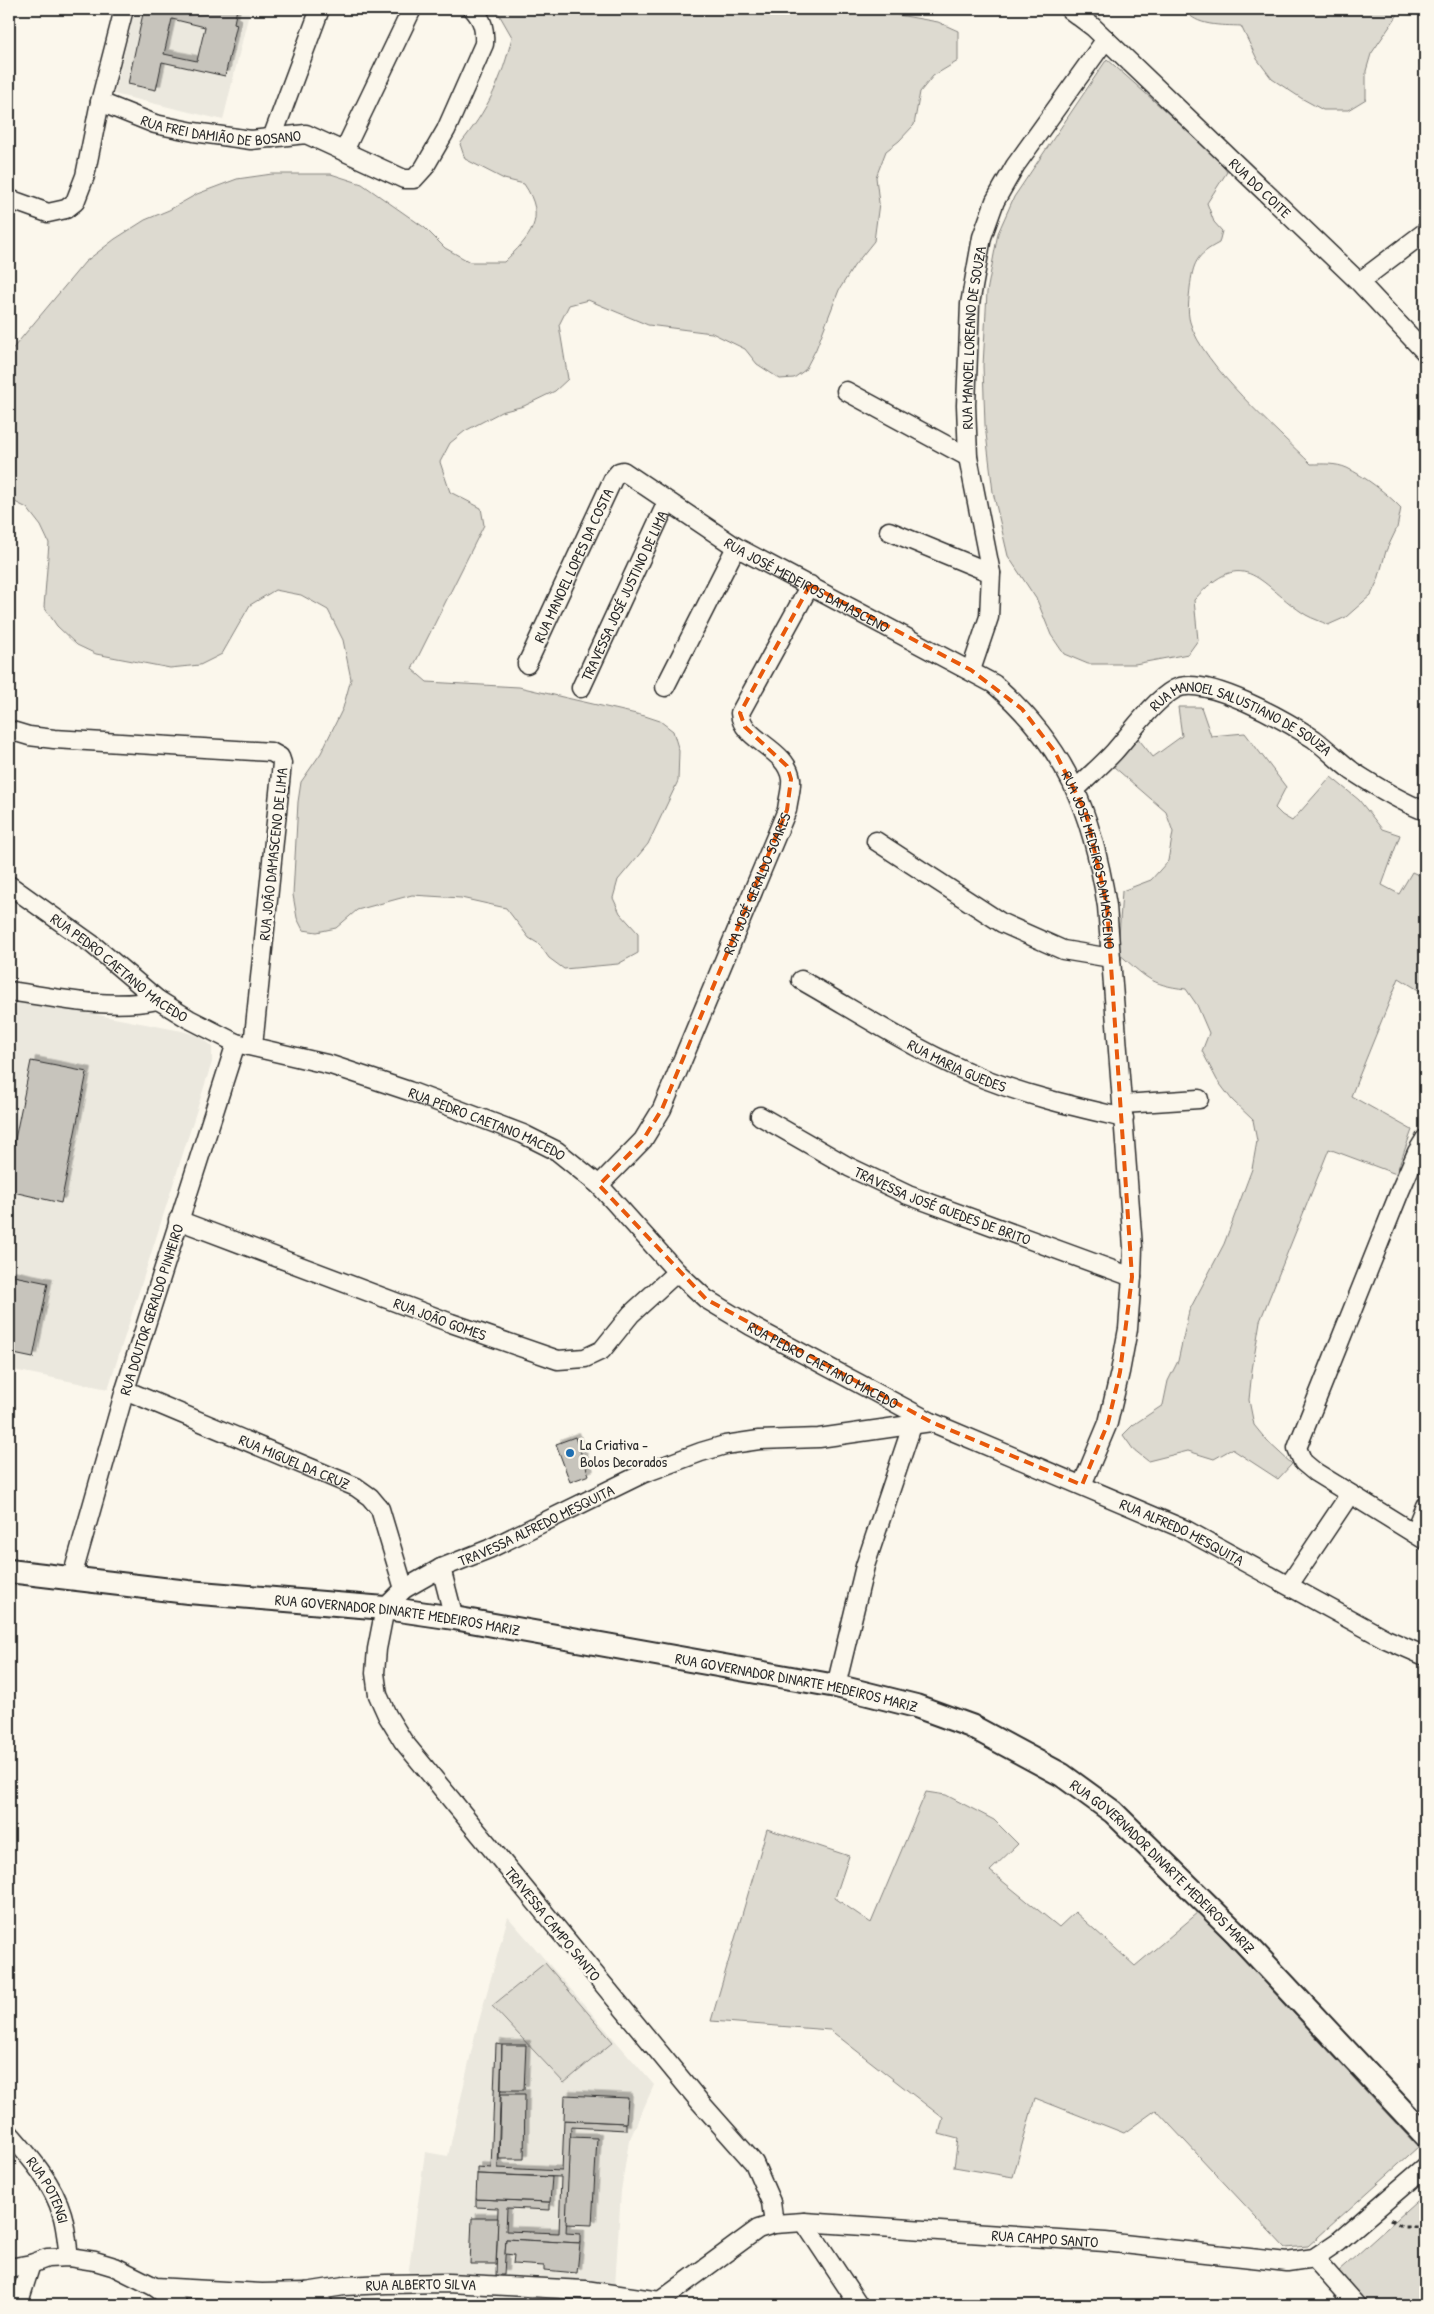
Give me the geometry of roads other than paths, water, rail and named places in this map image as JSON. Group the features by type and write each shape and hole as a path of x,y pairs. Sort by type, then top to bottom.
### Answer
{"main road":[{"name":"RUA GOVERNADOR DINARTE MEDEIROS MARIZ","path":"9,1571 188,1592 385,1608 454,1618 836,1686 916,1706 970,1726 1062,1775 1113,1812 1237,1934 1425,2135"}],"street":[{"path":"9,199 48,213 66,209 75,202 84,176 100,102 124,9"},
{"path":"272,138 320,9"},
{"path":"344,151 412,9"},
{"name":"RUA FREI DAMIÃO DE BOSANO","path":"100,102 155,124 251,140 306,134 404,179 412,180 417,178 446,130 484,44 485,29 480,17 473,9"},
{"path":"1069,9 1093,27"},
{"path":"1084,9 1093,27"},
{"name":"RUA DO COITE","path":"1093,27 1359,282 1425,352"},
{"name":"RUA MANOEL LOREANO DE SOUZA","path":"971,670 989,617 990,573 968,457 967,344 970,304 982,237 995,201 1015,166 1106,39"},
{"path":"1359,282 1425,232"},
{"path":"846,391 968,457"},
{"name":"RUA JOSÉ MEDEIROS DAMASCENO","path":"623,471 736,547 971,670 994,684 1022,709 1055,752 1076,789 1086,812 1099,858 1107,906 1133,1247 1128,1329 1120,1372 1108,1423 1082,1485"},
{"name":"RUA MANOEL LOPES DA COSTA","path":"527,664 613,479 619,472 623,471"},
{"name":"TRAVESSA JOSÉ JUSTINO DE LIMA","path":"581,688 667,502"},
{"path":"889,531 990,573"},
{"path":"665,687 736,547"},
{"name":"RUA JOSÉ GERALDO SOARES","path":"599,1185 643,1140 662,1109 787,810 791,779 788,766 782,758 745,728 741,721 740,713 810,585"},
{"name":"RUA MANOEL SALUSTIANO DE SOUZA","path":"1076,789 1112,754 1168,694 1182,686 1190,685 1202,686 1260,708 1314,739 1352,770 1405,803 1425,810"},
{"name":"RUA JOÃO DAMASCENO DE LIMA","path":"9,730 30,736 54,739 271,752 280,757 282,763 254,1046"},
{"path":"876,841 1002,922 1062,950 1111,958"},
{"name":"RUA PEDRO CAETANO MACEDO","path":"9,885 93,945 158,1000 188,1019 236,1043 331,1065 409,1091 523,1134 557,1151 599,1185 677,1272 706,1298 751,1326 932,1422"},
{"name":"RUA MARIA GUEDES","path":"801,980 889,1030 983,1078 1038,1098 1123,1111 1199,1100"},
{"path":"9,991 72,1000 114,1003 138,1004 158,1000"},
{"name":"RUA DOUTOR GERALDO PINHEIRO","path":"72,1577 124,1390 236,1043"},
{"name":"TRAVESSA JOSÉ GUEDES DE BRITO","path":"760,1116 849,1167 908,1195 1132,1277"},
{"path":"1425,1139 1403,1183 1298,1444 1298,1452 1303,1462 1350,1494 1420,1537 1425,1506"},
{"name":"RUA JOÃO GOMES","path":"178,1220 451,1323 558,1360 585,1358 602,1350 631,1314 677,1272"},
{"name":"RUA MIGUEL DA CRUZ","path":"124,1390 335,1477 363,1492 380,1509 404,1588"},
{"name":"TRAVESSA ALFREDO MESQUITA","path":"385,1608 404,1588 441,1568 489,1550 642,1474 701,1452 725,1445 759,1440 819,1438 932,1422"},
{"name":"RUA ALFREDO MESQUITA","path":"932,1422 1186,1530 1386,1639 1425,1656"},
{"path":"836,1686 865,1566 912,1426"},
{"path":"1289,1586 1350,1494"},
{"path":"441,1568 454,1618"},
{"name":"TRAVESSA CAMPO SANTO","path":"385,1608 377,1649 375,1673 378,1695 387,1715 403,1741 700,2102 754,2163 771,2202 774,2224"},
{"name":"RUA POTENGI","path":"9,2133 30,2157 52,2190 63,2215 69,2257"},
{"name":"RUA CAMPO SANTO","path":"658,2303 743,2238 758,2229 774,2224 804,2222 1105,2242 1287,2262 1314,2258 1339,2241 1425,2167"},
{"path":"804,2222 859,2305"},
{"name":"RUA ALBERTO SILVA","path":"9,2268 31,2264 47,2258 69,2257 95,2261 115,2267 155,2287 262,2293 306,2292 344,2286 448,2283 585,2290 658,2303"},
{"path":"1314,2258 1356,2305"},
{"path":"18,2305 31,2264"},
{"path":"155,2287 178,2305"},
{"path":"306,2292 324,2305"}],"place":[{"name":"La Criativa - Bolos Decorados","path":"570,1453"}]}
